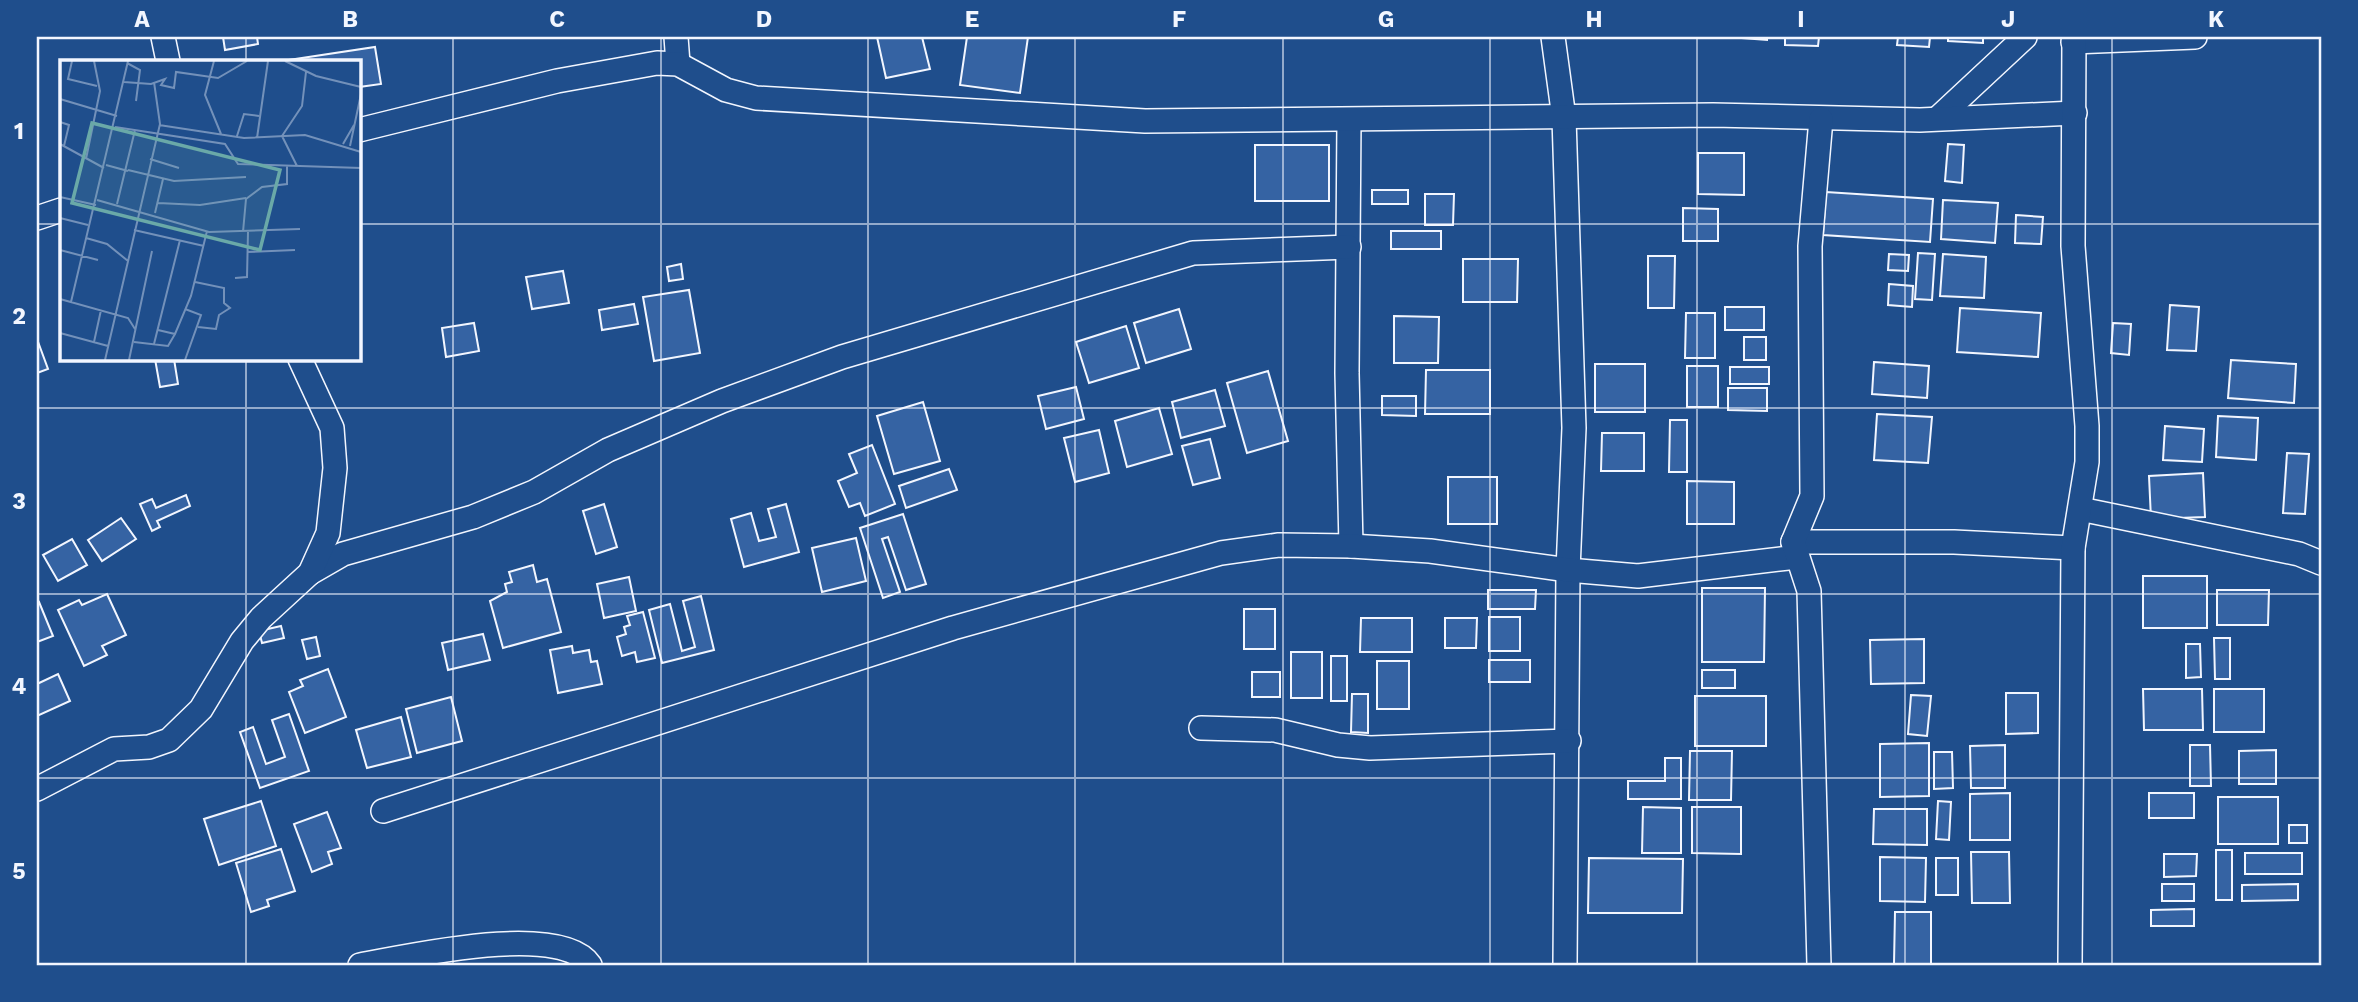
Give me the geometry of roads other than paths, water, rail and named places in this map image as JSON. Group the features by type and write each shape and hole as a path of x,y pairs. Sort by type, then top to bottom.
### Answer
{"street":[{"path":"163,37 168,60"},
{"path":"676,37 678,64"},
{"path":"1553,37 1564,118 1574,428 1569,570 1569,741 1564,965"},
{"path":"1938,118 2025,37"},
{"path":"2070,965 2073,548 2087,463 2087,426 2073,246 2074,39 2195,37"},
{"path":"360,130 557,81 657,63 678,64 726,90 756,98 1145,121 1713,115 1821,119 1938,118 2075,113"},
{"path":"1819,965 1809,591 1806,574 1795,550 1812,496 1810,246 1821,119"},
{"path":"1349,120 1347,373 1351,545"},
{"path":"37,218 60,210"},
{"path":"37,789 114,749 149,747 169,740 201,709 242,641 261,618 310,573 343,554 473,517 534,492 608,450 722,401 842,357 1193,253 1349,247"},
{"path":"300,360 332,428 335,468 328,533 310,573"},
{"path":"2080,509 2299,554 2321,563"},
{"path":"383,811 953,628 1221,552 1279,545 1351,545 1430,551 1569,570 1638,576 1795,550 1954,542 2073,548"},
{"path":"1200,728 1275,730 1338,745 1370,748 1569,741"},
{"path":"360,965 517,942 554,945 586,960 590,965"}]}
